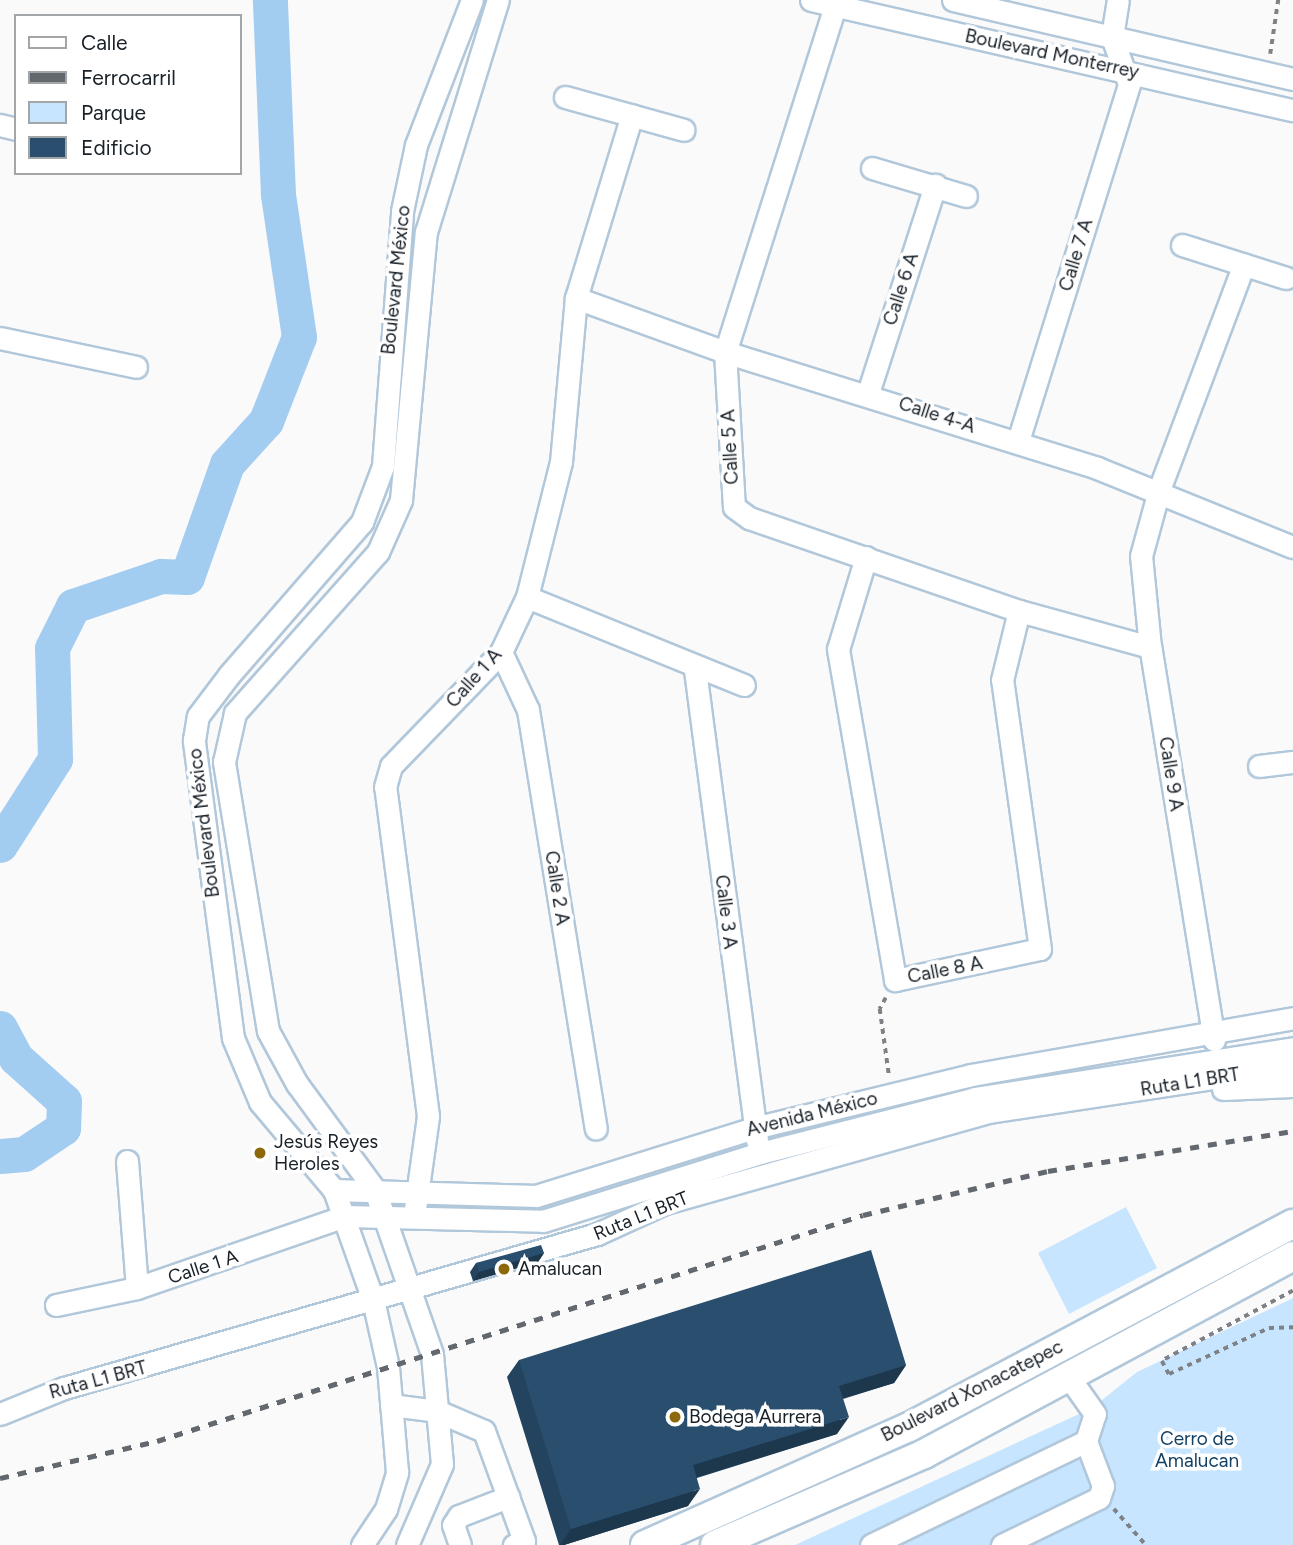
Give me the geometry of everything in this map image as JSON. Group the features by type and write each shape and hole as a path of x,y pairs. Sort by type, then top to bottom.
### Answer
{"main road":[{"name":"Boulevard Xonacatepec","path":"645,1545 909,1427 1293,1224"},
{"name":"Boulevard Xonacatepec","path":"715,1545 924,1454 1293,1256"}],"street":[{"name":"Boulevard México","path":"362,1545 386,1509 397,1472 391,1405 374,1306 334,1190 260,1102 233,1038 194,740 198,716 229,675 362,522 383,466 402,211 416,145 472,0"},
{"name":"Boulevard México","path":"407,1545 442,1464 432,1354 415,1294 375,1190 297,1084 268,1031 223,762 235,713 378,552 401,500 426,232 498,0"},
{"name":"Boulevard Monterrey","path":"811,0 1124,69 1293,110"},
{"name":"Boulevard Monterrey","path":"953,0 1293,79"},
{"path":"1118,0 1112,37 1124,69"},
{"name":"Calle 5 A","path":"835,6 725,352 734,507 749,518 866,556 1019,611 1150,647"},
{"name":"Calle 7 A","path":"1018,441 1129,84 1124,69"},
{"path":"565,97 684,130"},
{"name":"Calle 1 A","path":"414,1216 415,1191 428,1116 385,787 391,766 500,652 527,597 561,462 576,298 632,116"},
{"path":"872,168 966,196"},
{"name":"Calle 6 A","path":"868,393 934,185"},
{"path":"1182,245 1286,278"},
{"name":"Calle 9 A","path":"1216,1060 1150,647 1141,556 1159,490 1244,264"},
{"name":"Calle 4-A","path":"576,298 725,352 868,393 1018,441 1159,490 1293,547"},
{"path":"0,338 136,367"},
{"name":"Calle 8 A","path":"866,556 838,649 895,980 1040,948 1002,680 1019,611"},
{"path":"527,597 695,670 744,685"},
{"name":"Calle 2 A","path":"500,652 528,710 596,1129"},
{"name":"Calle 3 A","path":"695,670 754,1128 760,1153"},
{"path":"1259,766 1293,762"},
{"name":"Avenida México","path":"334,1190 536,1196 754,1128 891,1094 1212,1029 1293,1018"},
{"name":"Avenida México","path":"345,1216 542,1221 760,1153 975,1098 1293,1048"},
{"name":"Ruta L1 BRT","path":"415,1294 597,1234 665,1203 988,1112 1293,1066"},
{"name":"Ruta L1 BRT","path":"0,1414 64,1388 601,1244 671,1216 992,1124 1205,1090 1293,1086"},
{"path":"127,1161 137,1288"},
{"name":"Calle 1 A","path":"56,1305 137,1288 345,1216"},
{"name":"Ruta L1 BRT","path":"0,1428 46,1404 327,1319"},
{"path":"1002,1545 1099,1498 1103,1486 1086,1441 1095,1414 1068,1376"},
{"path":"391,1405 437,1411 484,1431 508,1497 521,1544"},
{"path":"871,1545 1086,1441"},
{"path":"460,1545 453,1525 458,1516 508,1497"}],"path":[{"path":"1267,73 1278,0"},
{"path":"891,1094 880,1009 895,980"},
{"path":"1293,1291 1162,1361 1169,1374 1269,1328 1293,1327"},
{"path":"1099,1498 1146,1545"}],"green space":[{"path":"1126,1207 1157,1268 1069,1314 1038,1253"},
{"name":"Cerro de Amalucan","path":"1293,1298 1293,1545 795,1545 1092,1408 1137,1372"}],"building":[{"path":"541,1245 544,1253 479,1272 476,1263"},
{"name":"Bodega Aurrera","path":"871,1250 906,1365 839,1386 849,1417 693,1465 700,1489 571,1529 519,1360"}],"waterway":[{"path":"0,845 55,759 52,648 73,606 161,576 187,577 227,464 266,421 299,337 278,194 270,0"},
{"path":"0,1028 16,1058 64,1101 63,1128 24,1154 0,1156"}],"railway":[{"path":"0,1478 157,1441 863,1215 1048,1171 1293,1131"}],"place":[{"name":"Jesús Reyes Heroles","path":"260,1153"},
{"name":"Amalucan","path":"504,1269"},
{"name":"Bodega Aurrera","path":"675,1417"}]}
